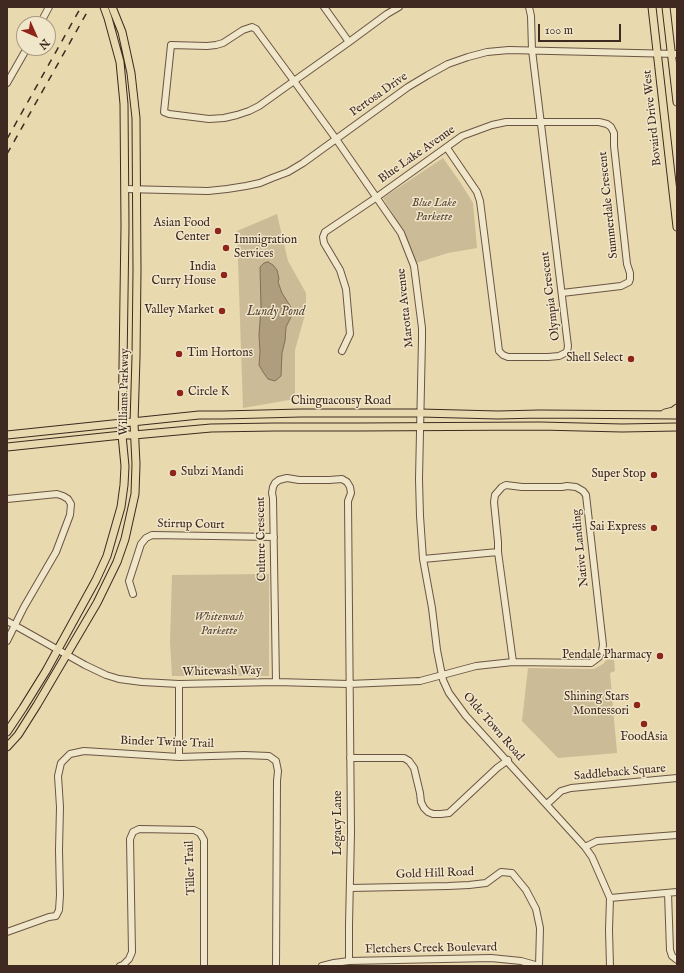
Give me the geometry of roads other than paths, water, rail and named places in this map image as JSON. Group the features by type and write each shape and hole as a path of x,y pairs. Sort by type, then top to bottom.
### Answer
{"main road":[{"name":"Williams Parkway","path":"7,732 58,650 96,580 107,556 115,531 121,507 124,485 125,466 122,424 125,226 124,104 120,62 104,7"},
{"name":"Williams Parkway","path":"7,747 18,734 37,705 97,603 109,579 129,524 135,488 136,118 131,73 123,38 112,7"},
{"name":"Bovaird Drive West","path":"652,7 677,227"},
{"path":"666,7 674,54 677,102"},
{"path":"659,415 677,408"},
{"name":"Chinguacousy Road","path":"7,435 134,423 199,415 223,414 420,413 498,415 677,415"},
{"name":"Chinguacousy Road","path":"7,447 122,435 211,428 540,426 622,428 677,427"}],"street":[{"path":"44,16 49,7"},
{"path":"324,7 349,42"},
{"path":"294,82 256,29 252,27 243,30 223,43 216,45 171,45 164,112 169,114 210,119 237,116 259,106 294,82 387,14 399,7"},
{"name":"Olympia Crescent","path":"447,148 477,192 480,201 499,351 508,357 548,357 559,356 567,352 568,346 562,292 532,50 531,16 529,7"},
{"name":"Pertosa Drive","path":"125,189 208,191 260,183 288,172 408,87 428,75 448,64 487,52 532,50 674,54"},
{"path":"7,83 22,56"},
{"name":"Marotta Avenue","path":"294,82 336,139 401,233 414,266 422,339 420,427"},
{"name":"Blue Lake Avenue","path":"342,351 350,334 346,289 340,270 324,243 323,237 325,232 447,148 462,136 492,125 506,122 541,122"},
{"name":"Summerdale Crescent","path":"541,122 599,122 607,124 611,127 614,133 614,146 626,256 630,279 621,286 562,292"},
{"name":"Olde Town Road","path":"420,427 419,479 423,559 432,608 436,650 443,680 449,693 466,716 508,760 592,856 610,898 610,966"},
{"name":"Culture Crescent","path":"276,682 273,488 275,483 279,480 287,478 299,480 329,480 342,478 347,482 351,493 348,501 349,684"},
{"name":"Native Landing","path":"442,675 476,666 512,662 588,664 595,661 599,657 603,645 588,516 588,502 583,490 576,487 530,488 506,485 502,487 495,495 494,502 498,552 512,662"},
{"path":"7,499 57,494 68,499 71,504 70,515 56,552 24,607 7,640"},
{"name":"Stirrup Court","path":"134,594 129,581 141,544 146,538 152,535 274,537"},
{"path":"423,559 498,552"},
{"name":"Whitewash Way","path":"7,621 106,675 119,679 142,682 179,684 276,682 349,684 420,681 442,675"},
{"path":"179,684 179,757"},
{"name":"Legacy Lane","path":"349,684 351,833 349,961"},
{"name":"Binder Twine Trail","path":"7,932 49,917 56,916 59,910 60,807 58,776 61,763 70,754 84,751 179,757 244,755 269,756 276,761 278,771 276,966"},
{"path":"350,758 404,758 409,761 414,768 421,802 424,808 433,814 449,813 497,768 508,760"},
{"name":"Saddleback Square","path":"547,804 561,791 571,788 677,778"},
{"name":"Tiller Trail","path":"120,966 129,959 132,952 130,839 133,832 139,829 194,830 200,833 204,840 204,966"},
{"path":"585,847 597,841 677,835"},
{"name":"Gold Hill Road","path":"350,888 469,885 486,883 501,872 512,873 526,890 536,909 540,928 539,966"},
{"path":"610,898 677,892"},
{"path":"668,893 670,950 672,956 677,960"},
{"name":"Fletchers Creek Boulevard","path":"322,966 349,961 491,958 521,961 539,966"}],"water":[{"name":"Lundy Pond","path":"268,262 277,270 279,279 278,282 282,293 292,309 291,317 286,327 282,353 281,376 275,381 268,379 259,365 261,308 260,267 264,263"}],"railway":[{"path":"7,139 81,7"},
{"path":"7,154 90,7"}],"place":[{"name":"Asian Food Center","path":"218,231"},
{"name":"Immigration Services","path":"226,248"},
{"name":"India Curry House","path":"224,275"},
{"name":"Valley Market","path":"222,311"},
{"name":"Tim Hortons","path":"179,354"},
{"name":"Shell Select","path":"631,359"},
{"name":"Circle K","path":"180,393"},
{"name":"Subzi Mandi","path":"173,473"},
{"name":"Super Stop","path":"654,475"},
{"name":"Sai Express","path":"654,528"},
{"name":"Pendale Pharmacy","path":"660,656"},
{"name":"Shining Stars Montessori","path":"637,705"},
{"name":"FoodAsia","path":"644,724"}],"park label":[{"name":"Blue Lake Parkette","path":"434,211"},
{"name":"Whitewash Parkette","path":"219,625"}]}
